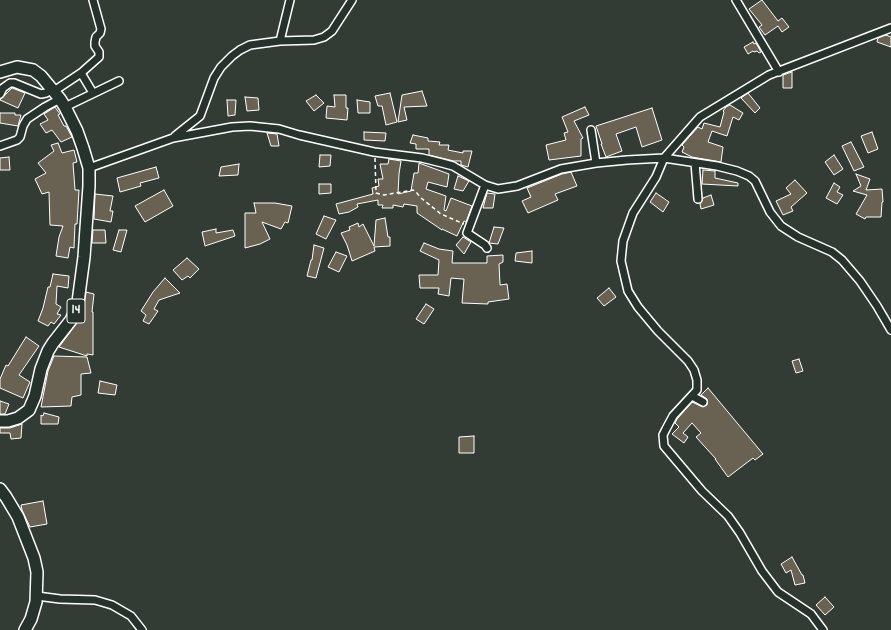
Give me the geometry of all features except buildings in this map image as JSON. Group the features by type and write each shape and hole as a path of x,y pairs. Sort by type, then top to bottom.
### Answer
{"highway":[{"name":"14","path":"0,72 17,67 28,68 41,76 58,97 77,131 89,168 84,257 76,310 71,320 48,351 41,369 36,396 29,410 18,418 8,421 0,421"},
{"path":"0,489 10,502 18,517 34,558 37,572 37,596 31,619 25,630"}],"street":[{"path":"0,146 17,140 20,137 27,119 58,97 81,73 98,60 100,56 95,42 101,30 93,0"},
{"path":"280,41 290,0"},
{"path":"174,138 200,116 214,78 232,56 250,45 280,41 314,40 327,36 352,0"},
{"path":"736,0 778,72"},
{"path":"823,630 811,614 778,592 762,571 740,533 728,516 702,491 664,446 663,435 666,428 673,416 698,388 697,380 694,370 688,361 658,331 638,307 628,292 621,261 623,241 633,213 656,177 664,158 700,117 742,90 778,72 891,28"},
{"path":"81,73 93,94"},
{"path":"0,94 3,88 10,83 14,83 41,94 46,93 58,97 93,94 119,81"},
{"path":"89,168 174,138 232,127 260,126 374,152 442,162 453,166 492,188 507,189 551,171 571,166 635,159 664,158 717,166 749,176 755,181 770,212 781,226 798,237 832,252 847,265 877,306 891,330"},
{"path":"591,130 596,163"},
{"path":"695,163 698,199"},
{"path":"485,185 469,226 468,234 481,242 486,248"},
{"path":"692,396 703,402"},
{"path":"37,596 60,599 95,600 112,605 131,616 142,630"}],"path":[{"path":"374,152 376,193 384,195 413,190 441,214 469,226"}]}
